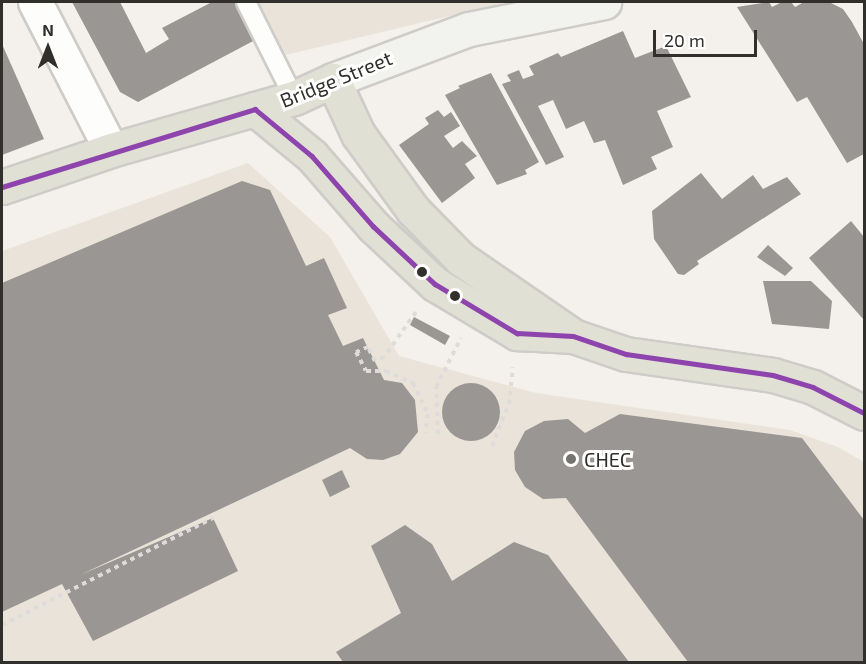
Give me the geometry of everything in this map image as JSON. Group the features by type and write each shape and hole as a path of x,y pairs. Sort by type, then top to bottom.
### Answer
{"highway":[{"name":"Bridge Street","path":"2,188 111,150 184,133 294,98 333,80"},
{"path":"333,80 358,134 414,210 461,259 573,336"},
{"path":"255,109 312,156 374,226 435,284 517,333 573,336 626,354 772,375 813,387 864,413"}],"main road":[{"name":"Bridge Street","path":"333,80 469,29 604,2"}],"street":[{"path":"35,2 111,150"}],"lane":[{"path":"246,2 294,98"}],"path":[{"path":"425,433 428,414 413,383 386,371 366,371 356,352 368,347 375,361 384,357 435,284"},
{"path":"438,434 436,387 476,308"},
{"path":"492,446 509,404"},
{"path":"2,626 213,518"}],"shaded area":[{"path":"242,2 508,2 273,58"},
{"path":"248,163 330,237 399,356 536,393 790,430 838,447 864,462 864,662 2,662 2,251"}],"building":[{"path":"72,2 120,2 146,53 169,39 162,28 212,2 237,2 257,39 138,102 120,92"},
{"path":"769,2 772,7 782,2 791,2 795,7 804,2 829,2 843,9 852,22 864,44 864,154 847,163 807,97 797,102 737,7"},
{"path":"623,31 635,58 666,46 691,97 657,111 673,147 651,157 657,169 623,185 605,140 594,143 584,121 566,129 553,100 538,106 564,157 546,165 502,84 511,81 507,75 519,70 523,79 534,75 529,66 558,53 561,57"},
{"path":"2,44 44,139 2,155"},
{"path":"491,73 539,162 525,170 527,174 497,185 445,95 460,88 458,86"},
{"path":"438,110 444,117 451,112 460,126 444,136 453,148 462,141 477,156 465,164 475,178 442,203 399,145 429,124 425,118"},
{"path":"701,173 722,199 753,175 763,189 787,177 801,194 697,261 699,264 684,275 678,274 654,239 652,211"},
{"path":"242,181 270,190 306,266 324,258 347,308 328,315 343,346 363,338 384,380 402,383 415,400 418,432 400,454 383,460 367,459 350,448 80,575 213,518 238,571 93,641 62,584 2,612 2,283"},
{"path":"851,221 864,237 864,320 809,258"},
{"path":"768,245 793,268 785,276 757,257"},
{"path":"763,281 811,281 832,301 829,329 772,324"},
{"path":"414,317 450,336 445,345 410,325"},
{"path":"465,383 477,383 492,391 500,406 500,418 492,433 477,441 465,441 450,433 442,418 442,406 450,391"},
{"path":"620,414 802,438 864,520 864,662 688,662 566,498 543,499 525,487 515,470 514,452 525,431 544,421 568,419 585,433"},
{"path":"342,470 350,487 330,497 322,480"},
{"path":"405,525 432,544 452,581 514,542 548,555 629,662 343,662 336,652 401,613 371,546"}],"transit line":[{"path":"255,109 312,156 373,226 435,284 517,333 573,336 626,354 773,375 813,387 864,413"},
{"path":"2,187 255,109"}],"place":[{"name":"CHEC","path":"571,459"}]}
